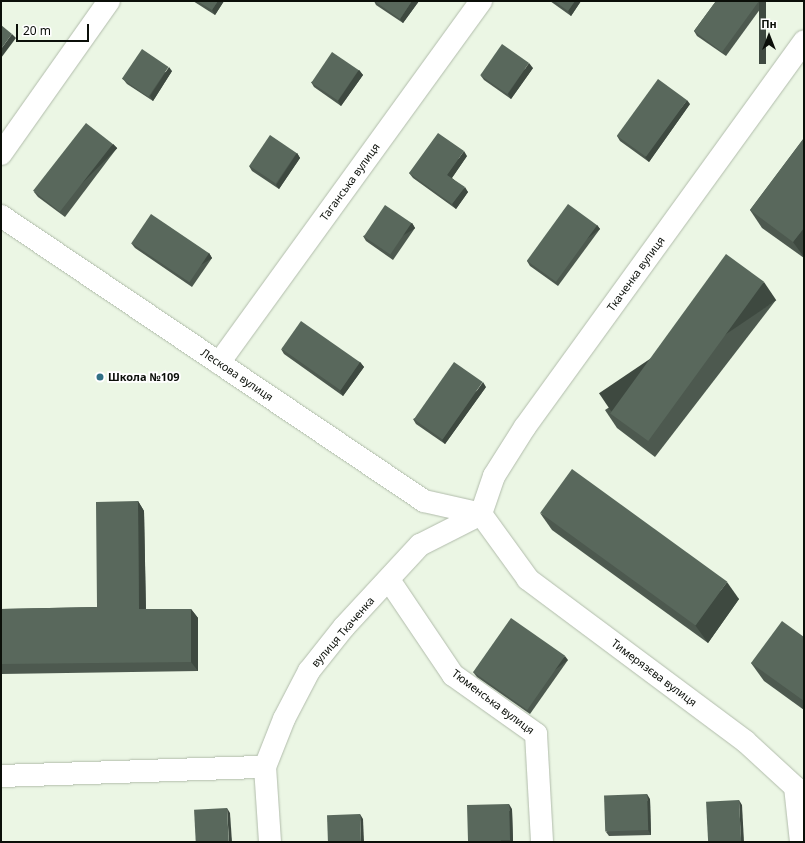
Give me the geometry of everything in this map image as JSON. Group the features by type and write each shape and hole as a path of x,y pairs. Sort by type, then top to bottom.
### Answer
{"street":[{"path":"1,154 109,1"},
{"name":"Таганська вулиця","path":"219,363 481,1"},
{"name":"Ткаченка вулиця","path":"481,514 494,476 525,427 804,41"},
{"name":"Лескова вулиця","path":"1,216 424,501 481,514"},
{"name":"вулиця Ткаченка","path":"270,842 265,767 284,719 309,671 344,627 420,545 481,514"},
{"name":"Тимерязєва вулиця","path":"481,514 528,579 745,741 795,787 801,842"},
{"name":"Тюменська вулиця","path":"389,580 453,675 536,734 542,842"},
{"path":"1,776 265,767"}],"building":[{"path":"197,1 218,1 212,10"},
{"path":"374,1 412,1 400,19"},
{"path":"554,1 575,1 568,11"},
{"path":"716,1 759,1 722,52 694,31"},
{"path":"1,25 12,34 1,49"},
{"path":"502,44 529,63 507,94 480,75"},
{"path":"142,49 169,67 148,97 122,79"},
{"path":"332,52 359,70 338,101 311,83"},
{"path":"658,79 687,100 646,157 617,136"},
{"path":"86,123 113,144 60,212 33,191"},
{"path":"438,133 464,151 447,175 465,187 452,204 409,173"},
{"path":"270,135 297,153 276,184 249,166"},
{"path":"804,138 804,228 793,242 750,210"},
{"path":"568,204 597,225 556,282 527,261"},
{"path":"385,205 412,223 390,254 364,237"},
{"path":"151,214 209,253 189,282 131,243"},
{"path":"726,254 764,282 648,441 610,413"},
{"path":"301,321 360,362 340,390 281,349"},
{"path":"454,362 483,382 443,439 414,419"},
{"path":"572,469 727,582 696,626 540,513"},
{"path":"138,501 139,609 191,609 191,662 1,664 1,609 97,607 96,502"},
{"path":"511,618 565,656 527,710 473,672"},
{"path":"782,621 804,637 804,701 751,663"},
{"path":"647,794 648,830 605,831 604,796"},
{"path":"739,800 741,842 708,842 706,802"},
{"path":"509,804 510,840 501,840 501,842 468,841 467,805"},
{"path":"227,808 229,842 196,842 194,810"},
{"path":"360,814 361,842 328,842 327,815"}],"place":[{"name":"Школа №109","path":"100,377"}]}
